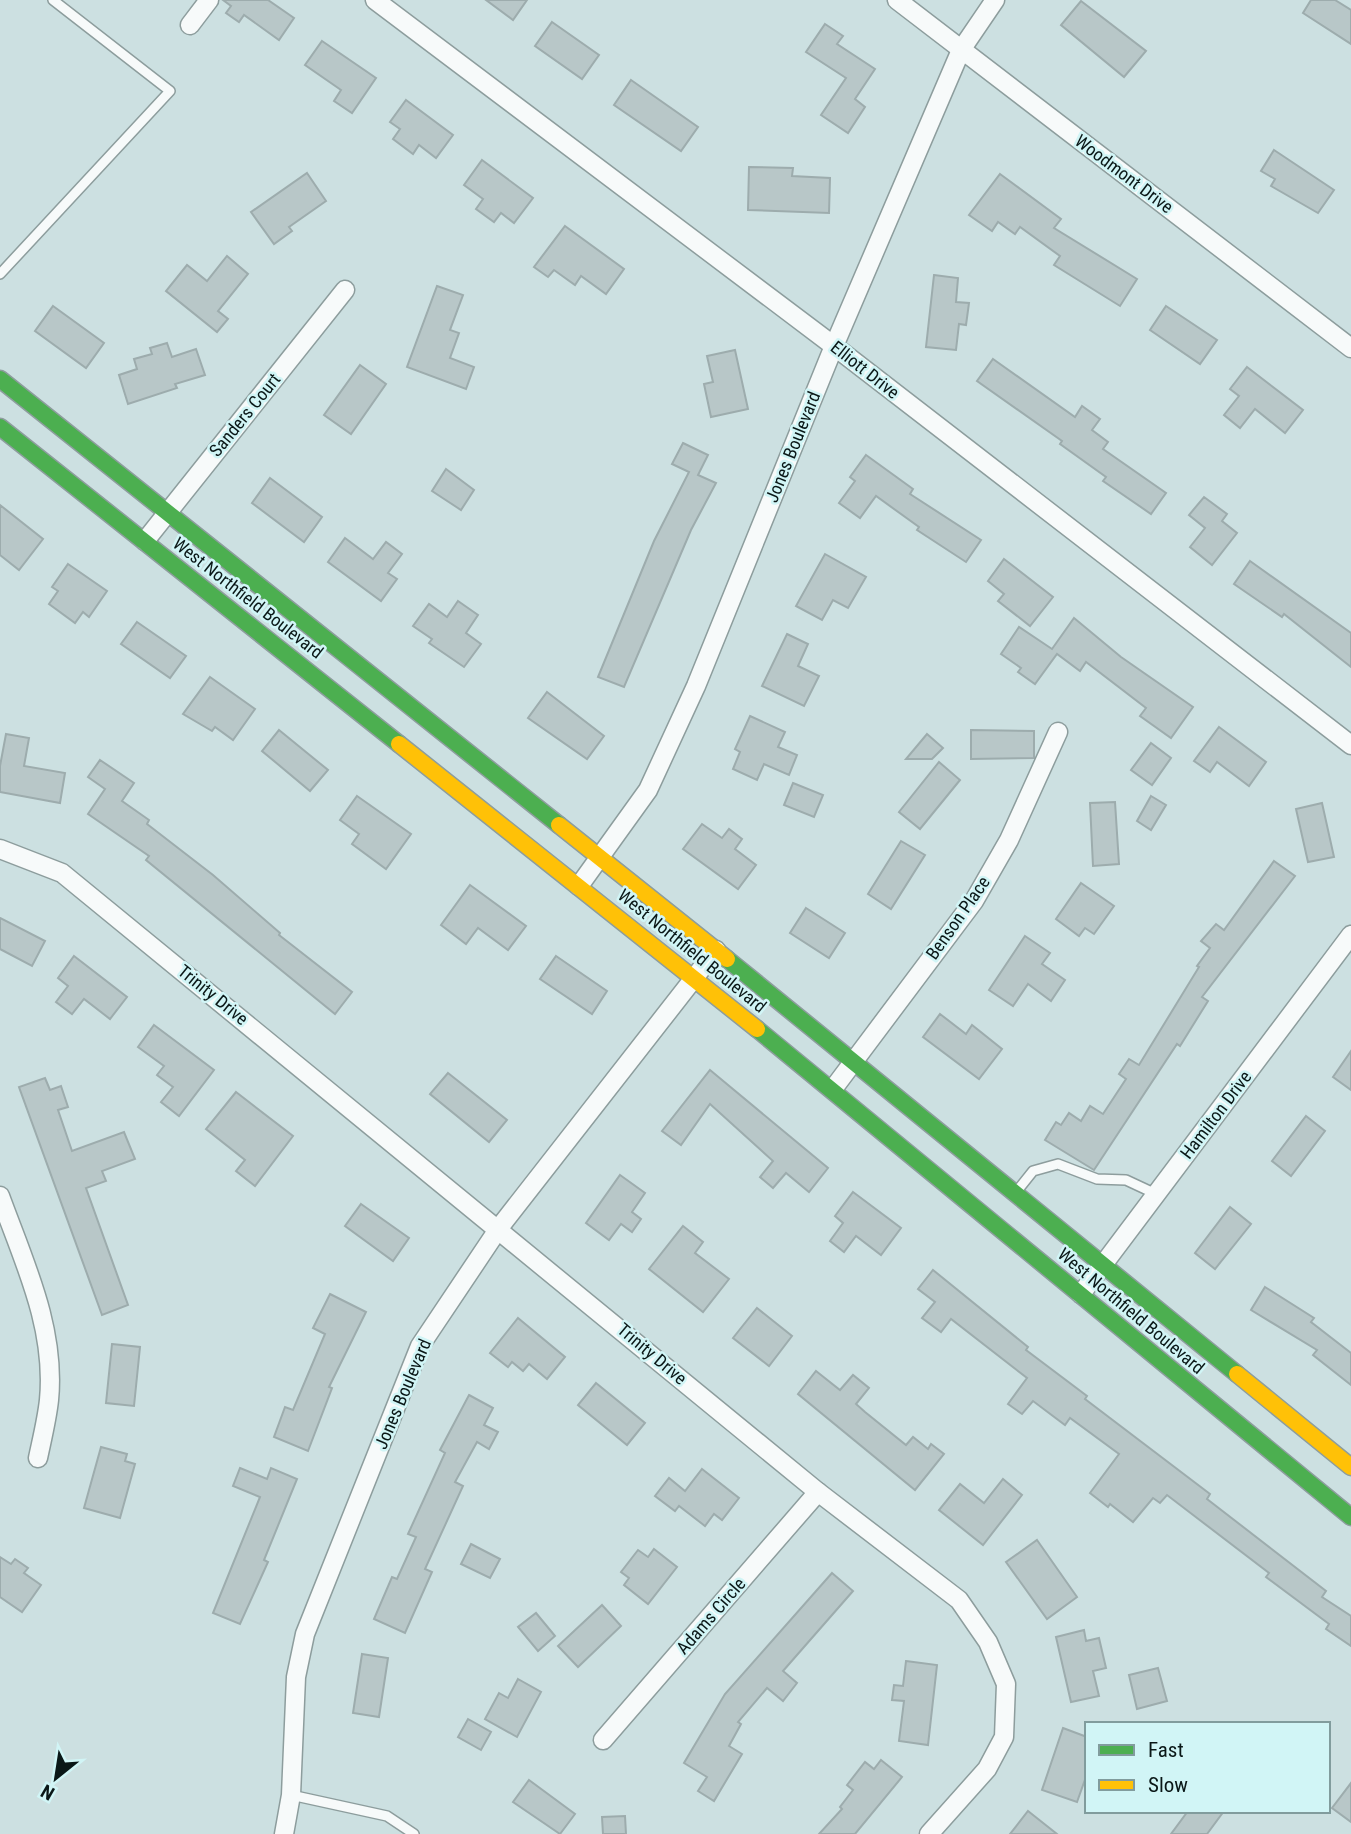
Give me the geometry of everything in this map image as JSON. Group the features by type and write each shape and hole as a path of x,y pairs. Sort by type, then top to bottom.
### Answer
{"main road":[{"name":"West Northfield Boulevard","path":"0,379 853,1060 1351,1467"},
{"name":"West Northfield Boulevard","path":"0,427 833,1089 1351,1517"}],"street":[{"path":"190,25 209,0"},
{"name":"Elliott Drive","path":"375,0 834,346 1351,745"},
{"name":"Woodmont Drive","path":"897,0 1351,348"},
{"name":"Jones Boulevard","path":"579,886 648,790 696,686 834,346 961,50 995,0"},
{"name":"Sanders Court","path":"145,541 345,290"},
{"name":"Benson Place","path":"833,1089 974,901 1009,840 1058,732"},
{"name":"Trinity Drive","path":"0,849 62,873 499,1228 818,1492 959,1600 988,1642 1006,1684 1004,1737 987,1769 929,1834"},
{"name":"Hamilton Drive","path":"1081,1294 1351,935"},
{"name":"Jones Boulevard","path":"284,1834 291,1795 296,1677 304,1634 420,1346 499,1228 716,950"},
{"path":"0,1196 42,1318 50,1368 49,1400 38,1458"},
{"name":"Adams Circle","path":"603,1740 818,1492"}],"lane":[{"path":"0,274 170,91 53,0"},
{"path":"1016,1192 1033,1171 1058,1164 1097,1179 1126,1180 1156,1194"},
{"path":"291,1795 387,1816 414,1834"}],"building":[{"path":"223,0 268,0 294,18 279,40 244,15 239,22 226,13 231,6"},
{"path":"486,0 527,0 513,20"},
{"path":"1311,0 1335,0 1351,10 1351,44 1303,13"},
{"path":"1081,1 1146,51 1124,77 1061,25"},
{"path":"552,22 599,55 582,79 535,46"},
{"path":"825,24 843,36 837,44 875,69 855,99 865,107 848,133 821,115 846,78 806,52"},
{"path":"322,41 376,78 352,113 334,101 341,90 305,65"},
{"path":"631,80 698,127 681,151 614,105"},
{"path":"406,100 453,135 436,158 419,145 413,154 393,139 400,129 390,122"},
{"path":"1274,150 1334,190 1318,213 1271,186 1275,179 1261,171"},
{"path":"482,160 533,198 514,223 501,213 494,222 476,209 483,199 464,185"},
{"path":"749,167 793,168 792,176 830,178 829,213 748,210"},
{"path":"307,173 326,201 289,227 292,231 274,244 251,212"},
{"path":"1000,174 1061,219 1054,228 1137,279 1120,306 1054,265 1060,256 1020,227 1015,234 998,222 992,231 969,215"},
{"path":"565,226 624,269 606,294 581,276 575,285 554,270 548,277 534,267"},
{"path":"227,256 248,274 218,311 228,319 217,332 166,291 187,265 207,281"},
{"path":"934,275 958,278 956,302 969,303 966,325 959,324 956,350 926,347"},
{"path":"437,286 463,295 450,330 459,333 450,358 474,367 466,389 407,367"},
{"path":"53,306 104,343 86,368 35,331"},
{"path":"1166,306 1217,340 1200,364 1150,330"},
{"path":"167,343 172,357 196,349 205,375 175,384 177,388 128,404 119,375 137,369 134,359 152,354 150,348"},
{"path":"735,350 748,409 711,417 704,384 713,382 707,356"},
{"path":"993,359 1075,417 1082,406 1100,419 1092,430 1108,442 1103,449 1166,493 1151,514 1103,481 1106,477 1060,444 1062,441 977,381"},
{"path":"360,365 386,384 351,434 324,415"},
{"path":"1247,367 1303,410 1285,433 1255,409 1240,428 1224,415 1239,396 1230,389"},
{"path":"683,443 708,455 698,475 716,483 691,530 624,687 598,677 654,541 689,472 672,464"},
{"path":"866,455 913,489 910,494 981,540 966,562 917,530 919,527 876,496 860,518 839,503 855,481 850,477"},
{"path":"446,469 474,490 461,510 432,491"},
{"path":"270,478 322,517 304,542 252,503"},
{"path":"1204,497 1227,514 1222,521 1237,533 1212,565 1190,547 1205,528 1189,515"},
{"path":"0,505 43,539 19,570 0,555"},
{"path":"345,538 373,559 386,542 402,554 388,573 397,579 381,601 328,562"},
{"path":"825,554 866,577 848,608 833,600 822,620 796,606"},
{"path":"1004,559 1053,597 1030,626 998,601 1004,594 988,581"},
{"path":"1250,561 1351,633 1351,667 1284,614 1282,617 1234,584"},
{"path":"68,564 107,591 89,617 83,612 75,623 49,604 58,591 52,587"},
{"path":"458,601 478,615 466,633 481,644 464,667 429,643 432,639 413,626 429,604 447,617"},
{"path":"1074,618 1121,657 1193,707 1171,738 1140,716 1146,708 1086,662 1080,671 1057,654 1035,684 1018,672 1021,668 1001,654 1019,627 1052,649"},
{"path":"137,622 186,656 170,678 121,644"},
{"path":"787,634 808,644 798,666 819,676 804,706 762,686"},
{"path":"210,677 255,709 233,740 215,727 212,731 183,714"},
{"path":"547,692 604,736 587,759 528,718"},
{"path":"750,716 785,732 778,747 797,755 789,775 764,764 757,780 733,769 740,752 735,749"},
{"path":"1219,727 1266,762 1249,786 1217,762 1210,772 1194,761"},
{"path":"279,730 328,770 310,791 262,751"},
{"path":"971,730 1034,731 1034,758 971,759"},
{"path":"6,734 29,738 24,766 65,773 60,803 0,792 0,766"},
{"path":"927,734 943,748 932,759 906,759"},
{"path":"1151,743 1171,758 1152,785 1131,770"},
{"path":"100,760 134,783 122,801 149,820 147,824 213,875 280,933 279,935 352,992 335,1014 146,860 149,856 88,814 105,789 88,777"},
{"path":"939,762 960,780 920,829 899,812"},
{"path":"793,783 823,795 814,817 784,805"},
{"path":"357,796 411,834 386,869 352,844 359,834 340,820"},
{"path":"1151,796 1166,805 1151,830 1137,821"},
{"path":"1115,802 1119,864 1093,866 1090,803"},
{"path":"1322,803 1334,857 1308,862 1296,809"},
{"path":"702,824 722,838 729,829 742,839 735,849 756,865 738,889 683,849"},
{"path":"901,841 925,855 891,909 868,894"},
{"path":"1274,861 1295,876 1202,997 1208,1001 1180,1046 1177,1044 1094,1170 1045,1140 1056,1122 1061,1125 1069,1113 1081,1121 1090,1106 1103,1114 1126,1079 1119,1074 1129,1059 1139,1065 1210,948 1201,941 1216,924 1224,930"},
{"path":"1081,883 1114,906 1094,934 1085,928 1079,936 1056,919"},
{"path":"470,885 526,926 508,950 478,928 466,944 441,925"},
{"path":"806,908 845,933 829,958 790,933"},
{"path":"0,918 45,941 32,966 0,949"},
{"path":"1025,936 1050,953 1042,964 1065,980 1051,1001 1028,984 1013,1006 989,990"},
{"path":"74,956 127,997 110,1019 84,999 72,1014 56,1002 68,986 58,978"},
{"path":"556,956 607,991 592,1014 540,979"},
{"path":"940,1014 966,1034 972,1025 1002,1049 979,1079 923,1037"},
{"path":"154,1025 214,1070 179,1116 161,1102 173,1087 157,1075 164,1066 138,1047"},
{"path":"1351,1051 1351,1090 1333,1077"},
{"path":"710,1070 828,1168 809,1192 786,1173 773,1188 760,1177 773,1161 710,1104 681,1145 662,1131"},
{"path":"448,1073 507,1120 489,1142 430,1094"},
{"path":"45,1078 50,1090 61,1086 68,1107 58,1110 72,1151 124,1132 135,1159 102,1171 106,1181 86,1188 128,1305 102,1315 19,1087"},
{"path":"236,1092 293,1136 255,1186 236,1171 245,1160 206,1129"},
{"path":"1306,1116 1325,1131 1291,1176 1272,1161"},
{"path":"620,1175 645,1193 632,1212 641,1219 632,1232 621,1224 609,1240 586,1223"},
{"path":"853,1192 901,1228 881,1255 856,1236 844,1252 830,1241 843,1223 835,1216"},
{"path":"361,1204 409,1238 393,1261 345,1226"},
{"path":"1230,1207 1251,1224 1215,1269 1195,1253"},
{"path":"683,1226 703,1242 695,1253 729,1279 703,1312 649,1269"},
{"path":"933,1270 1028,1347 1026,1350 1087,1396 1085,1399 1210,1494 1207,1499 1326,1591 1322,1597 1351,1616 1351,1646 1326,1629 1329,1624 1266,1577 1269,1573 1167,1495 1160,1503 1153,1498 1133,1522 1090,1493 1119,1454 1070,1418 1065,1425 1033,1401 1022,1414 1008,1404 1027,1378 951,1319 941,1332 922,1318 935,1302 918,1289"},
{"path":"1265,1287 1314,1318 1311,1322 1351,1353 1351,1385 1313,1355 1317,1350 1251,1310"},
{"path":"330,1294 366,1312 329,1387 332,1388 308,1451 274,1437 285,1407 293,1410 325,1334 313,1328"},
{"path":"757,1308 792,1336 769,1366 733,1338"},
{"path":"518,1318 565,1357 547,1379 529,1364 523,1371 512,1362 508,1367 490,1353"},
{"path":"112,1344 140,1347 134,1406 106,1403"},
{"path":"816,1371 840,1390 853,1375 869,1388 856,1404 865,1412 906,1445 913,1437 928,1449 931,1444 944,1454 915,1490 798,1394"},
{"path":"596,1383 645,1423 627,1445 578,1405"},
{"path":"469,1395 493,1408 484,1425 498,1432 489,1449 477,1442 455,1482 463,1486 425,1569 432,1572 405,1633 374,1619 392,1577 397,1579 416,1537 408,1534 445,1453 440,1450"},
{"path":"101,1447 127,1454 125,1461 135,1464 120,1518 84,1508"},
{"path":"240,1468 267,1479 271,1468 297,1479 264,1560 268,1562 240,1624 213,1613 260,1497 233,1486"},
{"path":"702,1469 739,1498 722,1520 714,1514 705,1526 679,1506 675,1511 655,1496 669,1478 685,1491"},
{"path":"1003,1479 1022,1495 983,1545 939,1510 960,1484 984,1503"},
{"path":"1037,1540 1077,1597 1047,1619 1006,1562"},
{"path":"471,1544 500,1559 490,1578 461,1564"},
{"path":"654,1549 677,1567 648,1604 624,1585 629,1578 621,1572 638,1550 648,1557"},
{"path":"0,1557 11,1564 15,1559 28,1568 24,1573 41,1585 22,1612 0,1597"},
{"path":"832,1573 853,1591 783,1671 797,1683 783,1701 767,1688 738,1722 741,1724 729,1746 742,1754 714,1801 698,1791 707,1777 684,1763 725,1694"},
{"path":"602,1605 621,1626 578,1667 558,1646"},
{"path":"536,1613 555,1636 538,1651 518,1627"},
{"path":"1084,1630 1086,1641 1099,1638 1106,1668 1093,1671 1099,1696 1071,1702 1056,1637"},
{"path":"362,1654 388,1658 379,1717 353,1713"},
{"path":"906,1661 937,1665 928,1745 899,1741 904,1701 892,1700 894,1685 903,1686"},
{"path":"1158,1668 1167,1701 1137,1709 1129,1675"},
{"path":"518,1679 541,1692 517,1737 485,1719 499,1693 508,1698"},
{"path":"468,1719 491,1732 481,1750 458,1737"},
{"path":"1063,1728 1085,1736 1085,1780 1077,1802 1042,1790"},
{"path":"881,1760 902,1777 855,1834 819,1834 842,1809 840,1807 853,1790 847,1785 865,1762 874,1769"},
{"path":"529,1780 575,1814 560,1834 513,1802"},
{"path":"1351,1783 1351,1822 1332,1808"},
{"path":"1028,1811 1057,1834 1010,1834"},
{"path":"1187,1813 1223,1813 1207,1834 1171,1834"},
{"path":"625,1816 626,1834 603,1834 602,1817"}],"traffic: fast":[{"path":"0,379 559,825"},
{"path":"0,427 399,744"},
{"path":"727,959 1237,1374"},
{"path":"757,1029 1351,1517"}],"traffic: slow":[{"path":"399,744 757,1029"},
{"path":"559,825 727,959"},
{"path":"1237,1374 1351,1467"}]}
